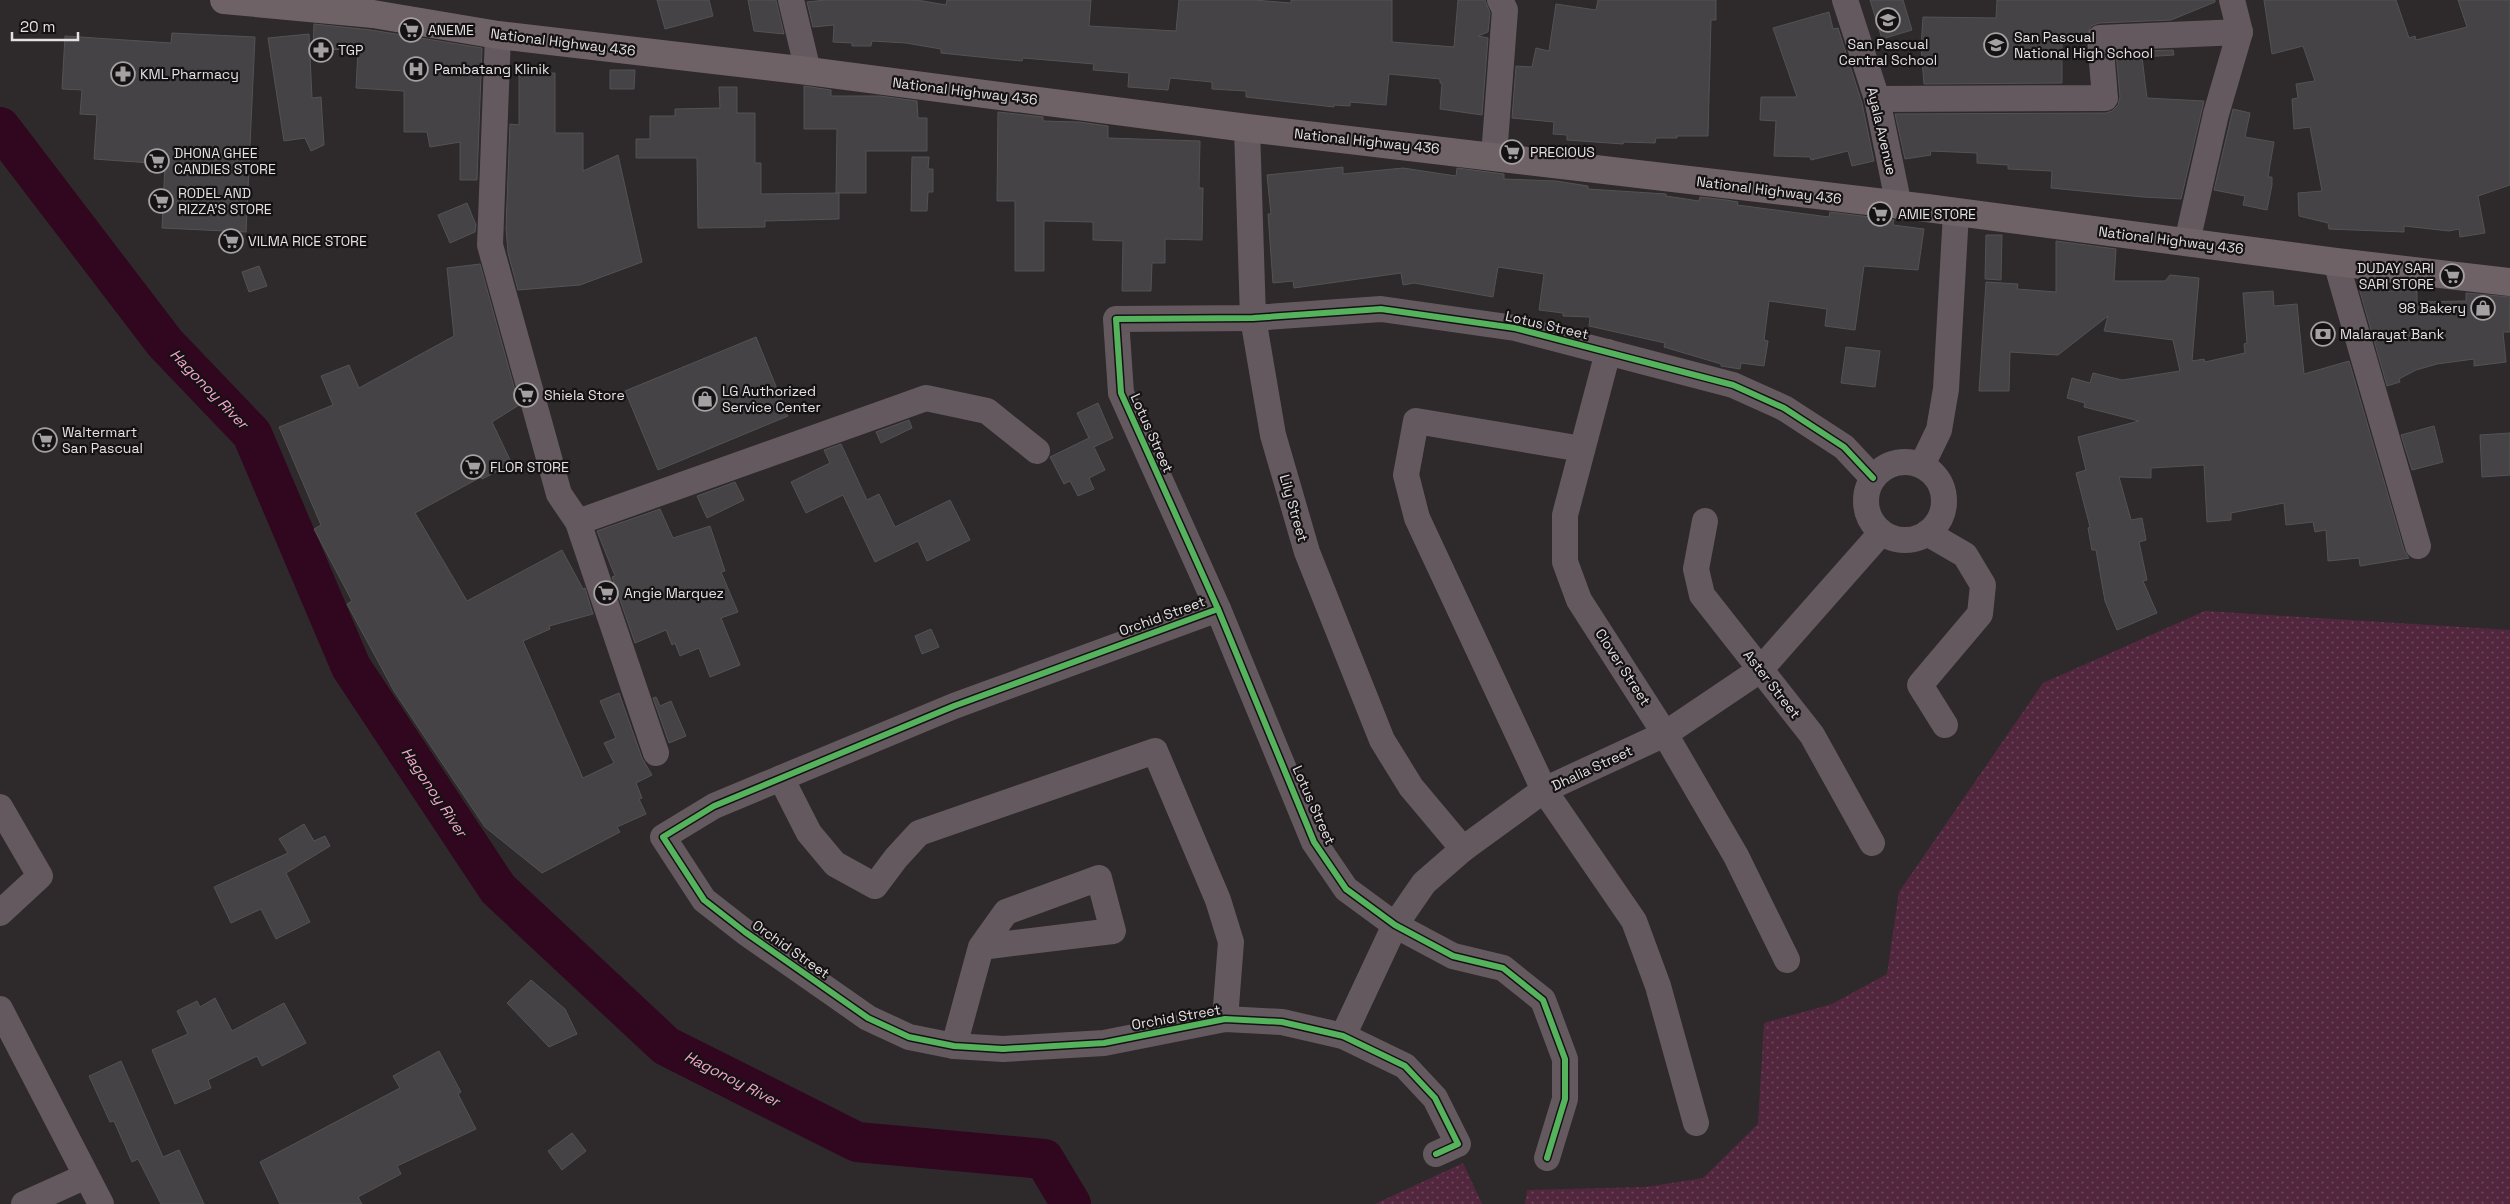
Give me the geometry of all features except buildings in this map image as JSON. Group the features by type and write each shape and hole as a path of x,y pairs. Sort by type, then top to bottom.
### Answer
{"main road":[{"name":"National Highway 436","path":"224,0 373,14 498,35 808,71 1247,128 1494,156 2336,262 2510,282"}],"street":[{"path":"791,0 808,71"},
{"path":"1494,156 1505,10 1500,0"},
{"name":"Ayala Avenue","path":"1845,0 1877,99 1899,206"},
{"path":"2187,242 2216,114 2240,32 2232,0"},
{"path":"1877,99 2105,98 2100,38 2240,32"},
{"path":"498,35 490,245 559,494 578,522 656,753"},
{"name":"Lily Street","path":"1247,128 1253,318 1273,434 1311,561 1382,740 1411,787 1463,849"},
{"path":"1922,465 1939,430 1946,389 1956,213"},
{"path":"2336,262 2418,546"},
{"name":"Lotus Street","path":"1547,1158 1565,1100 1565,1059 1542,1000 1503,968 1454,956 1395,925 1346,889 1314,842 1218,609 1121,393 1116,319 1253,318 1381,310 1515,328 1733,385 1784,408 1844,447 1872,478"},
{"name":"Clover Street","path":"1608,352 1565,515 1565,562 1579,600 1665,734 1736,856 1787,960"},
{"path":"578,522 926,398 987,411 1037,451"},
{"path":"1582,450 1416,421 1406,475 1418,518 1544,790 1634,921 1658,986 1696,1124"},
{"path":"1908,461 1922,465 1937,478 1944,497 1943,511 1937,523 1927,533 1904,540 1892,538 1881,533 1870,519 1865,501 1867,489 1872,478 1882,468 1895,463 1908,461"},
{"name":"Aster Street","path":"1706,521 1696,569 1702,595 1812,735 1872,843"},
{"name":"Dhalia Street","path":"1344,1036 1395,925 1424,883 1463,849 1544,790 1665,734 1760,670 1881,533"},
{"path":"1927,533 1965,555 1983,585 1980,614 1920,685 1945,725"},
{"name":"Orchid Street","path":"1218,609 954,706 714,806 663,837 704,900 752,937 868,1018 909,1037 954,1046 1003,1049 1104,1042 1225,1019 1282,1022 1344,1036 1404,1066 1436,1098 1458,1144 1436,1154"},
{"path":"781,778 808,833 835,864 875,886 896,858 919,833 1155,751 1218,900 1231,942 1225,1019"},
{"path":"0,808 40,876 0,913"},
{"path":"954,1046 981,947 1006,912 1099,878 1113,931 981,947"},
{"path":"0,1009 6,1038 101,1204"},
{"path":"24,1204 86,1176"}],"shaded area":[{"path":"2205,611 2510,630 2510,1204 1525,1204 1527,1190 1646,1187 1703,1178 1758,1124 1764,1023 1832,1004 1887,974 1899,892 2043,683"},
{"path":"1463,1163 1482,1204 1375,1204"}],"waterway":[{"name":"Hagonoy River","path":"0,127 165,343 252,434 351,667 498,889 666,1046 857,1142 1044,1159 1071,1204"}],"cycle path":[{"path":"1547,1158 1565,1099 1565,1059 1543,1000 1503,968 1453,956 1395,925 1346,889 1314,842 1218,609 1121,393 1116,319 1253,318 1381,309 1515,328 1733,385 1784,408 1844,447 1873,478"},
{"path":"1218,609 954,706 714,806 663,837 704,900 745,932 868,1018 909,1037 954,1046 1003,1049 1104,1043 1225,1019 1282,1022 1343,1036 1405,1066 1435,1098 1458,1144 1436,1154"}],"place":[{"name":"San Pascual Central School","path":"1888,20"},
{"name":"ANEME","path":"411,30"},
{"name":"San Pascual National High School","path":"1996,45"},
{"name":"TGP","path":"321,50"},
{"name":"Pambatang Klinik","path":"416,69"},
{"name":"KML Pharmacy","path":"123,74"},
{"name":"PRECIOUS","path":"1512,152"},
{"name":"DHONA GHEE CANDIES STORE","path":"157,161"},
{"name":"RODEL AND RIZZA'S STORE","path":"161,201"},
{"name":"AMIE STORE","path":"1880,214"},
{"name":"VILMA RICE STORE","path":"231,241"},
{"name":"DUDAY SARI SARI STORE","path":"2452,276"},
{"name":"98 Bakery","path":"2483,308"},
{"name":"Malarayat Bank","path":"2323,334"},
{"name":"Shiela Store","path":"526,395"},
{"name":"LG Authorized Service Center","path":"705,399"},
{"name":"Waltermart San Pascual","path":"45,440"},
{"name":"FLOR STORE","path":"473,467"},
{"name":"Angie Marquez","path":"606,593"}]}
